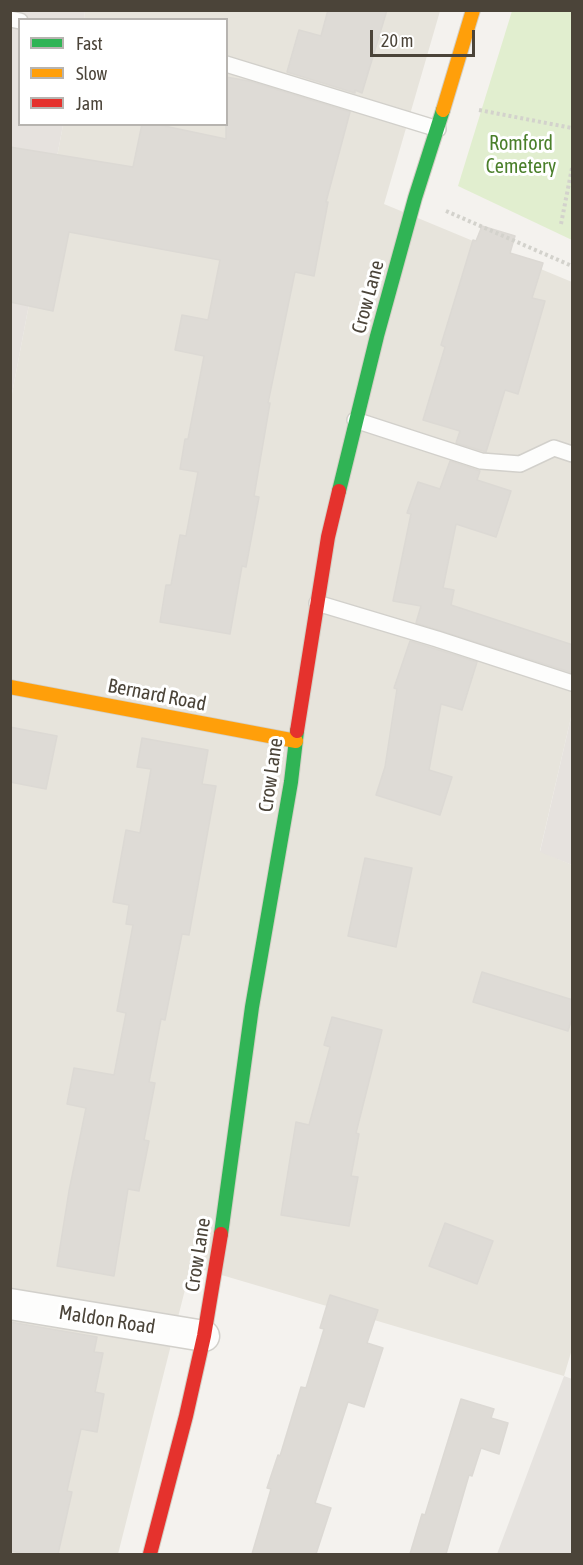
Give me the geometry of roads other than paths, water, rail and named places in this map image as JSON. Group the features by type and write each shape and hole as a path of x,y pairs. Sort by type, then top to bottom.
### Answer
{"street":[{"name":"Crow Lane","path":"150,1554 204,1336 227,1197 252,1007 291,782 328,537 355,420 415,198 473,10"},
{"name":"Bernard Road","path":"10,687 296,741"},
{"name":"Maldon Road","path":"10,1304 204,1336"}],"lane":[{"path":"228,65 438,129"},
{"path":"355,420 481,461 520,464 554,448 573,454"},
{"path":"317,603 573,683"}],"park label":[{"name":"Romford Cemetery","path":"521,156"}]}
